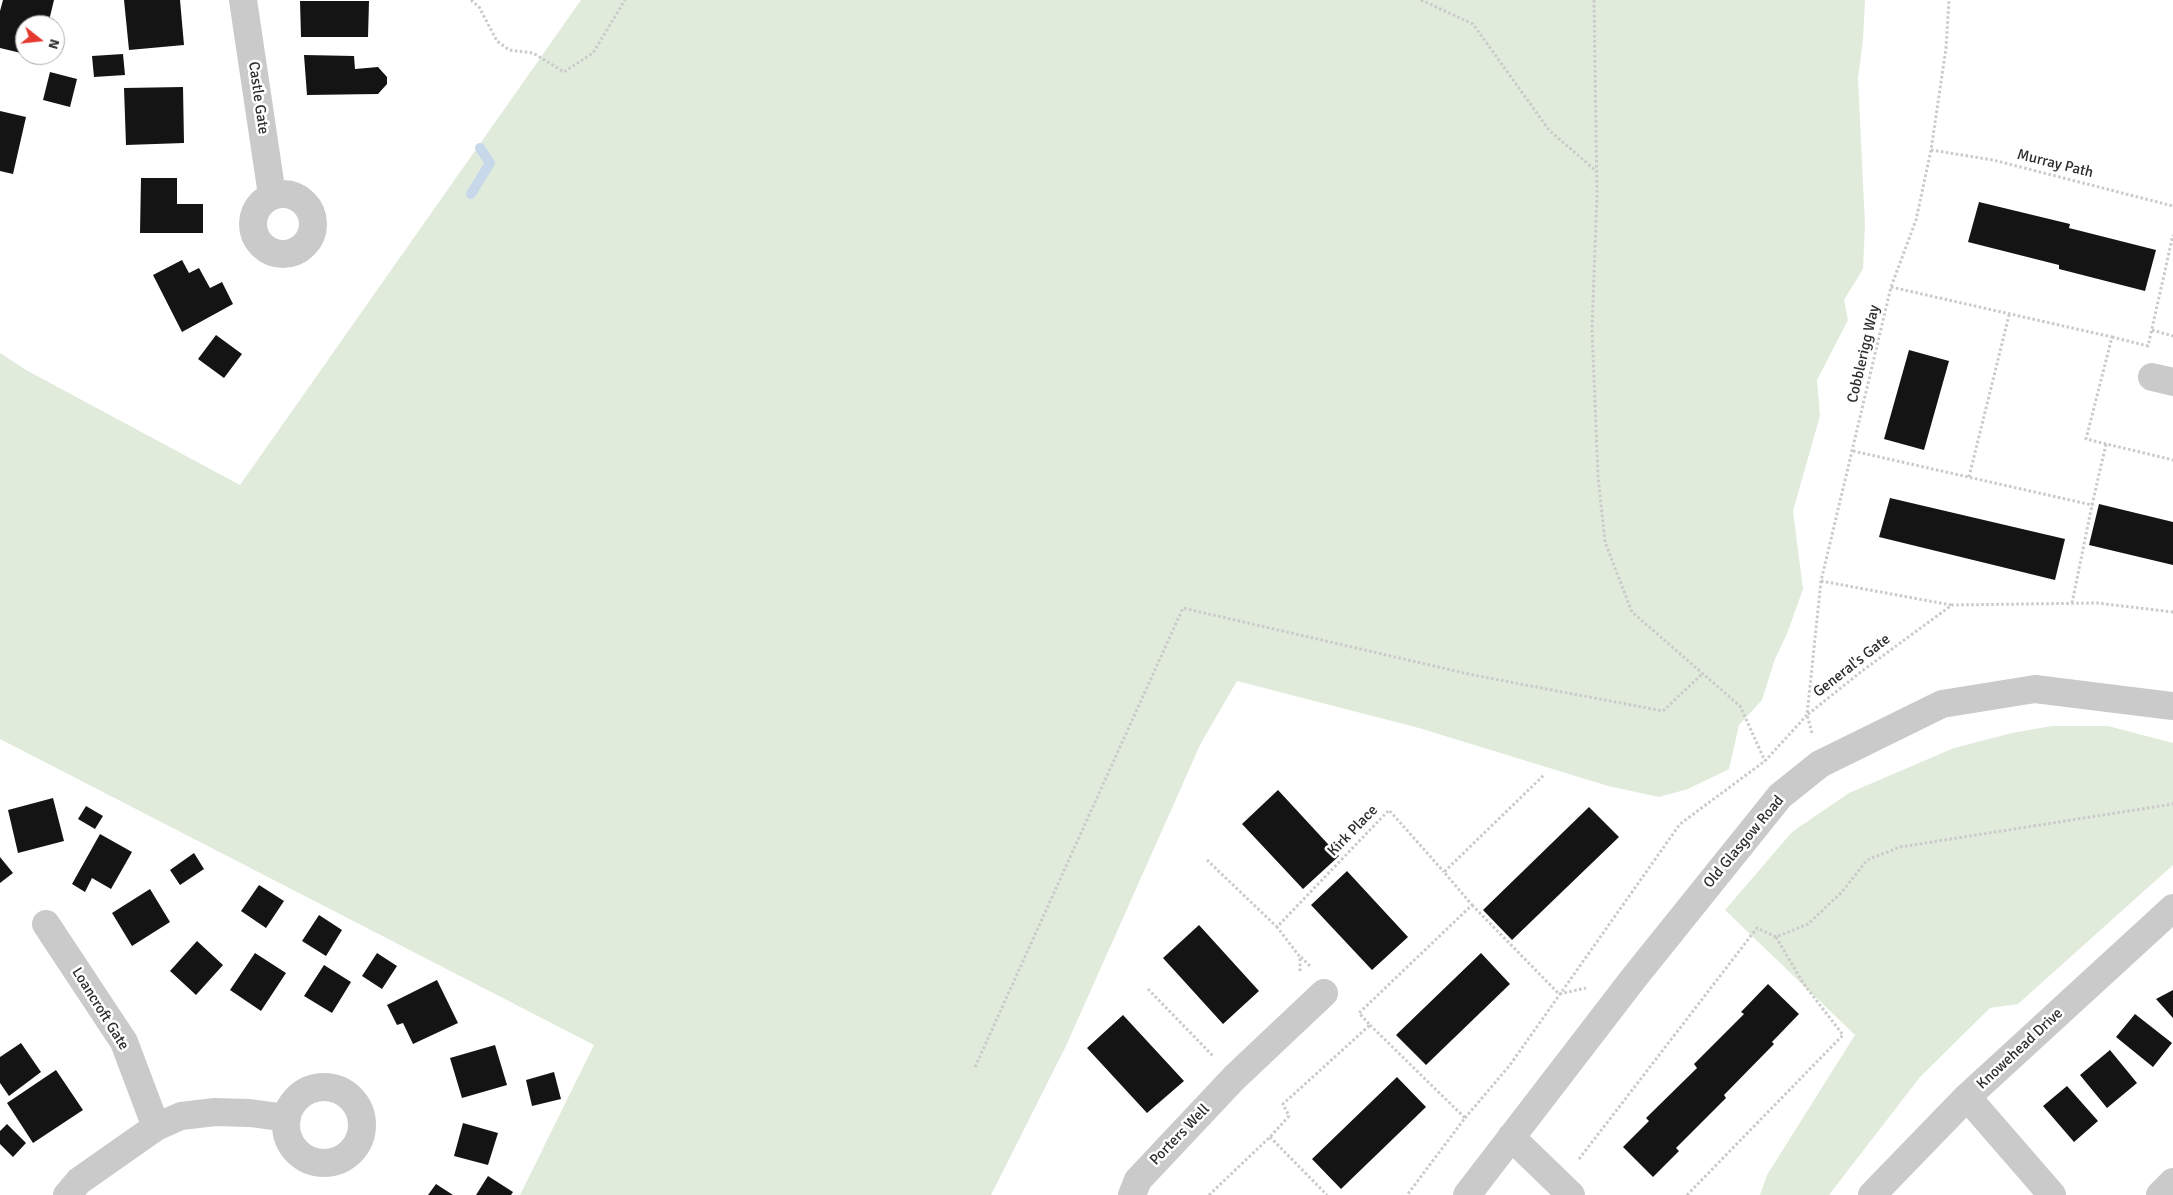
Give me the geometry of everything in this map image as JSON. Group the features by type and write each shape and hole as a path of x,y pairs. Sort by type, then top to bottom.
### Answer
{"street":[{"name":"Castle Gate","path":"243,0 272,195"},
{"name":"Old Glasgow Road","path":"1468,1195 1633,979 1780,796 1820,764 1942,704 1952,702 2035,689 2173,706"},
{"name":"Knowehead Drive","path":"1872,1195 1968,1097 2173,908"},
{"name":"Loancroft Gate","path":"46,924 124,1042 156,1127"},
{"name":"Porters Well","path":"1132,1195 1138,1180 1234,1078 1324,994"},
{"path":"1968,1097 2052,1195"},
{"path":"67,1195 79,1181 156,1127 181,1116 215,1112 250,1113 287,1118"},
{"path":"1511,1138 1565,1190"},
{"path":"2160,1195 2173,1182"}],"path":[{"path":"471,0 479,7 497,41 509,50 533,53 564,72 593,53 625,0"},
{"path":"1421,0 1473,24 1549,130 1596,171"},
{"path":"1594,0 1596,171 1592,329 1598,476 1605,542 1632,612 1740,706 1780,796"},
{"name":"Cobblerigg Way","path":"1807,715 1821,581 1891,288 1916,220 1931,150 1946,48 1949,0"},
{"name":"Murray Path","path":"1931,150 1994,160 2173,206"},
{"path":"1891,288 2148,346 2173,235"},
{"path":"1969,477 2010,315"},
{"path":"2152,330 2173,336"},
{"path":"2112,337 2086,439 2173,460"},
{"path":"2072,603 2106,444"},
{"path":"1853,451 2092,505"},
{"path":"1821,581 1952,605 2097,602 2173,612"},
{"name":"General's Gate","path":"1820,764 1807,715 1862,670 1952,605"},
{"path":"975,1067 1183,608 1473,675 1663,711 1702,674"},
{"path":"1407,1195 1465,1118 1510,1065 1680,824 1765,761 1807,715"},
{"path":"1545,774 1444,872 1472,905 1559,994"},
{"path":"1776,937 1808,924 1842,892 1867,860 1900,847 2173,804"},
{"name":"Kirk Place","path":"1277,927 1389,810 1444,872"},
{"path":"1207,860 1277,927 1300,957 1300,1016"},
{"path":"1465,1118 1359,1013 1472,905"},
{"path":"1565,1190 1757,928 1776,937 1803,982 1843,1035 1687,1195"},
{"path":"1559,994 1633,979"},
{"path":"1148,989 1234,1078"},
{"path":"1208,1195 1270,1137 1289,1116 1282,1104 1370,1025"},
{"path":"1270,1137 1327,1195"}],"green space":[{"path":"581,0 1865,0 1863,40 1858,78 1865,225 1863,269 1844,300 1848,320 1817,380 1820,416 1793,511 1803,589 1787,634 1775,659 1762,700 1739,725 1729,769 1688,789 1659,797 1608,786 1419,728 1237,681 1201,743 1066,1046 991,1195 520,1195 594,1045 0,739 0,353 26,370 240,485"},
{"path":"2052,726 2108,726 2173,743 2173,865 2018,1004 1990,1008 1920,1077 1829,1195 1760,1195 1767,1175 1855,1035 1725,910 1792,832 1849,793 1954,748 2012,733"}],"building":[{"path":"3,0 54,0 50,15 15,15 15,52 0,48 0,11"},
{"path":"124,0 180,0 184,45 129,50"},
{"path":"300,1 369,1 368,37 301,37"},
{"path":"123,54 125,75 94,77 92,56"},
{"path":"304,55 354,56 355,69 378,67 387,77 387,84 378,94 307,95"},
{"path":"50,72 77,79 70,107 43,100"},
{"path":"183,87 184,143 126,145 124,88"},
{"path":"0,111 26,117 13,174 0,171"},
{"path":"141,178 177,178 177,204 203,204 203,233 140,233"},
{"path":"1979,202 2070,224 2069,228 2156,250 2145,291 2059,269 2059,265 1968,242"},
{"path":"182,260 189,273 199,268 210,288 222,282 233,304 182,332 153,275"},
{"path":"216,335 242,354 224,378 198,359"},
{"path":"1909,350 1949,361 1924,450 1884,439"},
{"path":"1890,498 2065,539 2055,580 1879,537"},
{"path":"2099,504 2173,522 2173,565 2089,545"},
{"path":"1278,790 1339,856 1303,889 1242,824"},
{"path":"53,798 64,841 18,853 8,810"},
{"path":"86,806 103,816 95,829 78,819"},
{"path":"1589,807 1619,837 1512,940 1483,910"},
{"path":"100,834 132,852 111,889 92,878 85,892 72,884"},
{"path":"194,853 204,869 180,885 170,870"},
{"path":"0,857 13,873 0,883"},
{"path":"1347,871 1408,937 1372,970 1311,905"},
{"path":"259,885 284,901 266,928 241,911"},
{"path":"150,889 170,922 132,946 112,913"},
{"path":"319,915 342,930 326,956 302,941"},
{"path":"1199,925 1259,991 1223,1024 1163,958"},
{"path":"197,941 223,965 196,995 170,971"},
{"path":"255,953 286,973 261,1011 230,990"},
{"path":"377,953 397,966 382,989 362,976"},
{"path":"1481,953 1510,984 1426,1065 1396,1035"},
{"path":"324,965 351,982 332,1013 304,996"},
{"path":"437,980 458,1023 413,1044 403,1023 397,1025 387,1005"},
{"path":"1768,984 1799,1014 1772,1042 1774,1044 1724,1095 1726,1098 1676,1148 1679,1151 1653,1177 1623,1147 1649,1121 1646,1118 1697,1068 1694,1064 1744,1014 1741,1012"},
{"path":"2173,990 2173,1018 2156,999"},
{"path":"2135,1014 2172,1043 2153,1067 2116,1037"},
{"path":"1123,1015 1184,1081 1147,1113 1087,1048"},
{"path":"21,1043 41,1072 9,1096 0,1083 0,1057"},
{"path":"495,1045 507,1085 462,1098 450,1058"},
{"path":"2110,1050 2137,1083 2107,1108 2080,1075"},
{"path":"56,1070 83,1110 33,1143 7,1103"},
{"path":"554,1072 561,1099 532,1106 526,1080"},
{"path":"1397,1077 1426,1107 1341,1189 1312,1159"},
{"path":"2067,1086 2098,1121 2074,1142 2043,1106"},
{"path":"463,1123 498,1133 488,1165 454,1156"},
{"path":"7,1124 26,1143 13,1157 0,1144 0,1131"},
{"path":"488,1176 513,1192 511,1195 476,1195"},
{"path":"436,1184 453,1195 428,1195"}],"waterway":[{"path":"471,194 490,163 480,148"}]}
